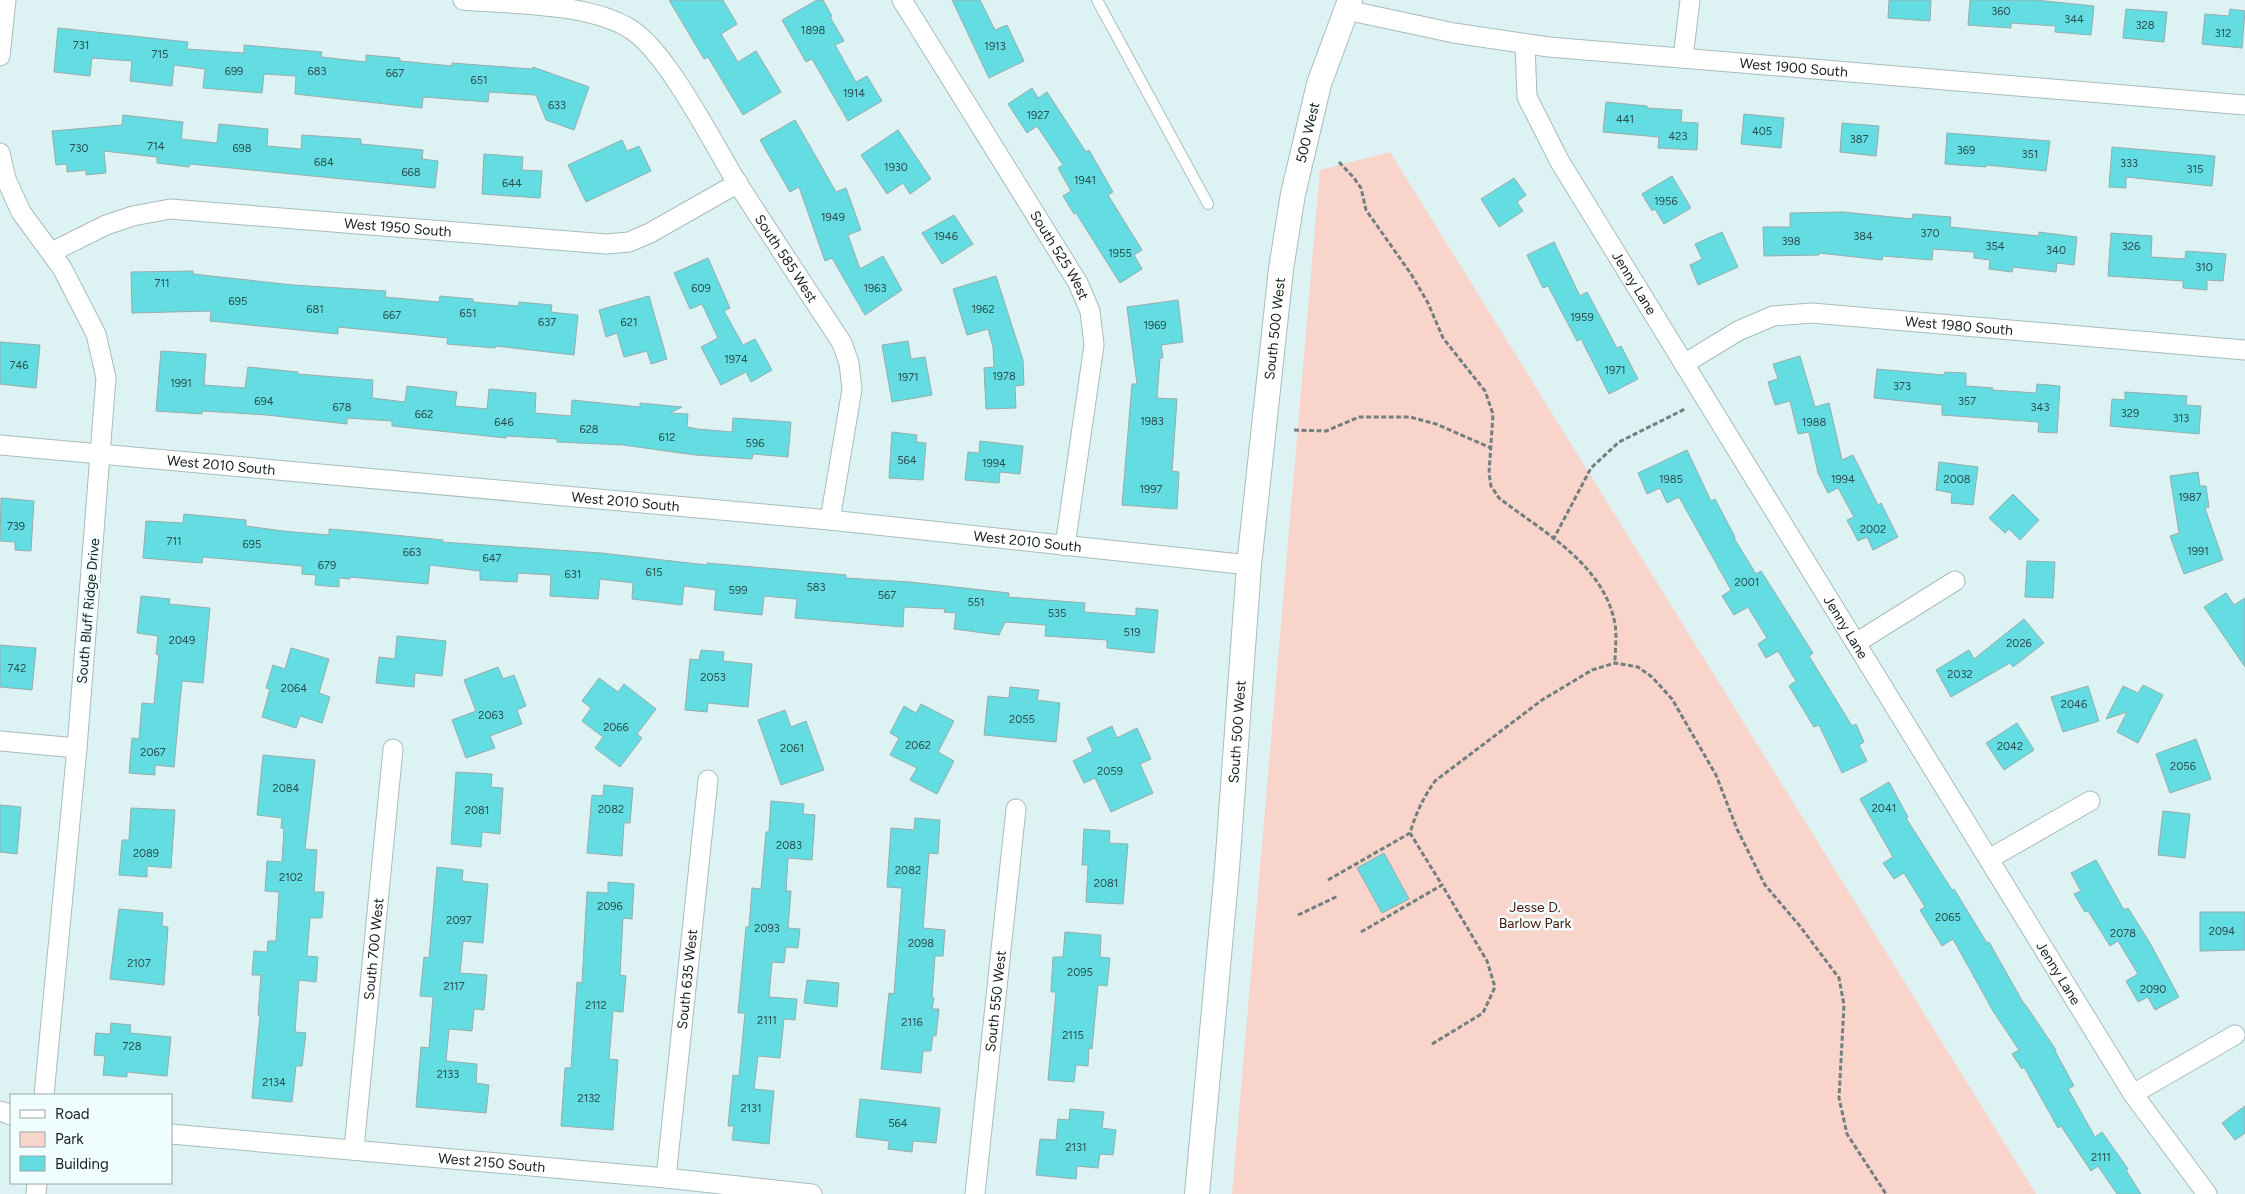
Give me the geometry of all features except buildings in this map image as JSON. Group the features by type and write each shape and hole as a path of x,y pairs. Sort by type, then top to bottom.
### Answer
{"street":[{"path":"0,56 6,0"},
{"name":"South 585 West","path":"463,0 573,10 628,27 650,47 671,73 738,184 842,343 849,363 852,389 830,520"},
{"name":"South 525 West","path":"902,0 1078,283 1090,311 1094,345 1065,546"},
{"path":"1683,58 1690,0"},
{"name":"West 1900 South","path":"1348,5 1454,33 1525,44 2245,105"},
{"name":"500 West","path":"1281,269 1293,194 1319,84 1348,5"},
{"name":"Jenny Lane","path":"1525,44 1527,97 1560,162 2133,1094 2207,1194"},
{"name":"South Bluff Ridge Drive","path":"0,152 6,178 21,212 62,268 96,334 106,378 77,748 44,1094"},
{"name":"West 1950 South","path":"52,252 106,225 133,216 170,209 606,244 629,242 650,233 738,184"},
{"name":"South 500 West","path":"1197,1194 1227,869 1249,565 1281,269"},
{"name":"West 1980 South","path":"1684,364 1738,331 1773,316 1812,312 2245,350"},
{"name":"West 2010 South","path":"0,445 830,520 1249,565"},
{"path":"1856,643 1955,581"},
{"path":"0,741 77,748"},
{"name":"South 700 West","path":"354,1149 394,749"},
{"name":"South 635 West","path":"666,1178 708,780"},
{"path":"1989,859 2090,801"},
{"name":"South 550 West","path":"975,1194 1016,809"},
{"path":"2133,1094 2235,1035"},
{"name":"West 2150 South","path":"172,1134 666,1178 812,1194"}],"lane":[{"path":"1097,0 1208,204"}],"path":[{"path":"1339,162 1361,188 1366,210 1416,281 1443,338 1485,391 1492,414 1489,473 1491,486 1499,498 1572,554 1595,577 1607,598 1615,625 1615,663"},
{"path":"1553,540 1591,468 1620,442 1685,410"},
{"path":"1294,430 1326,430 1359,418 1410,417 1436,424 1491,448"},
{"path":"1328,880 1410,833 1424,796 1436,781 1542,700 1592,670 1615,663 1638,667 1652,677 1672,699 1716,775 1737,829 1766,885 1839,978 1844,1005 1839,1098 1847,1134 1886,1194"},
{"path":"1410,833 1487,961 1495,987 1484,1014 1432,1044"},
{"path":"1361,932 1442,885"},
{"path":"1298,915 1338,896"}],"green space":[{"name":"Jesse D. Barlow Park","path":"1390,152 2036,1194 1232,1194 1320,170"}]}
